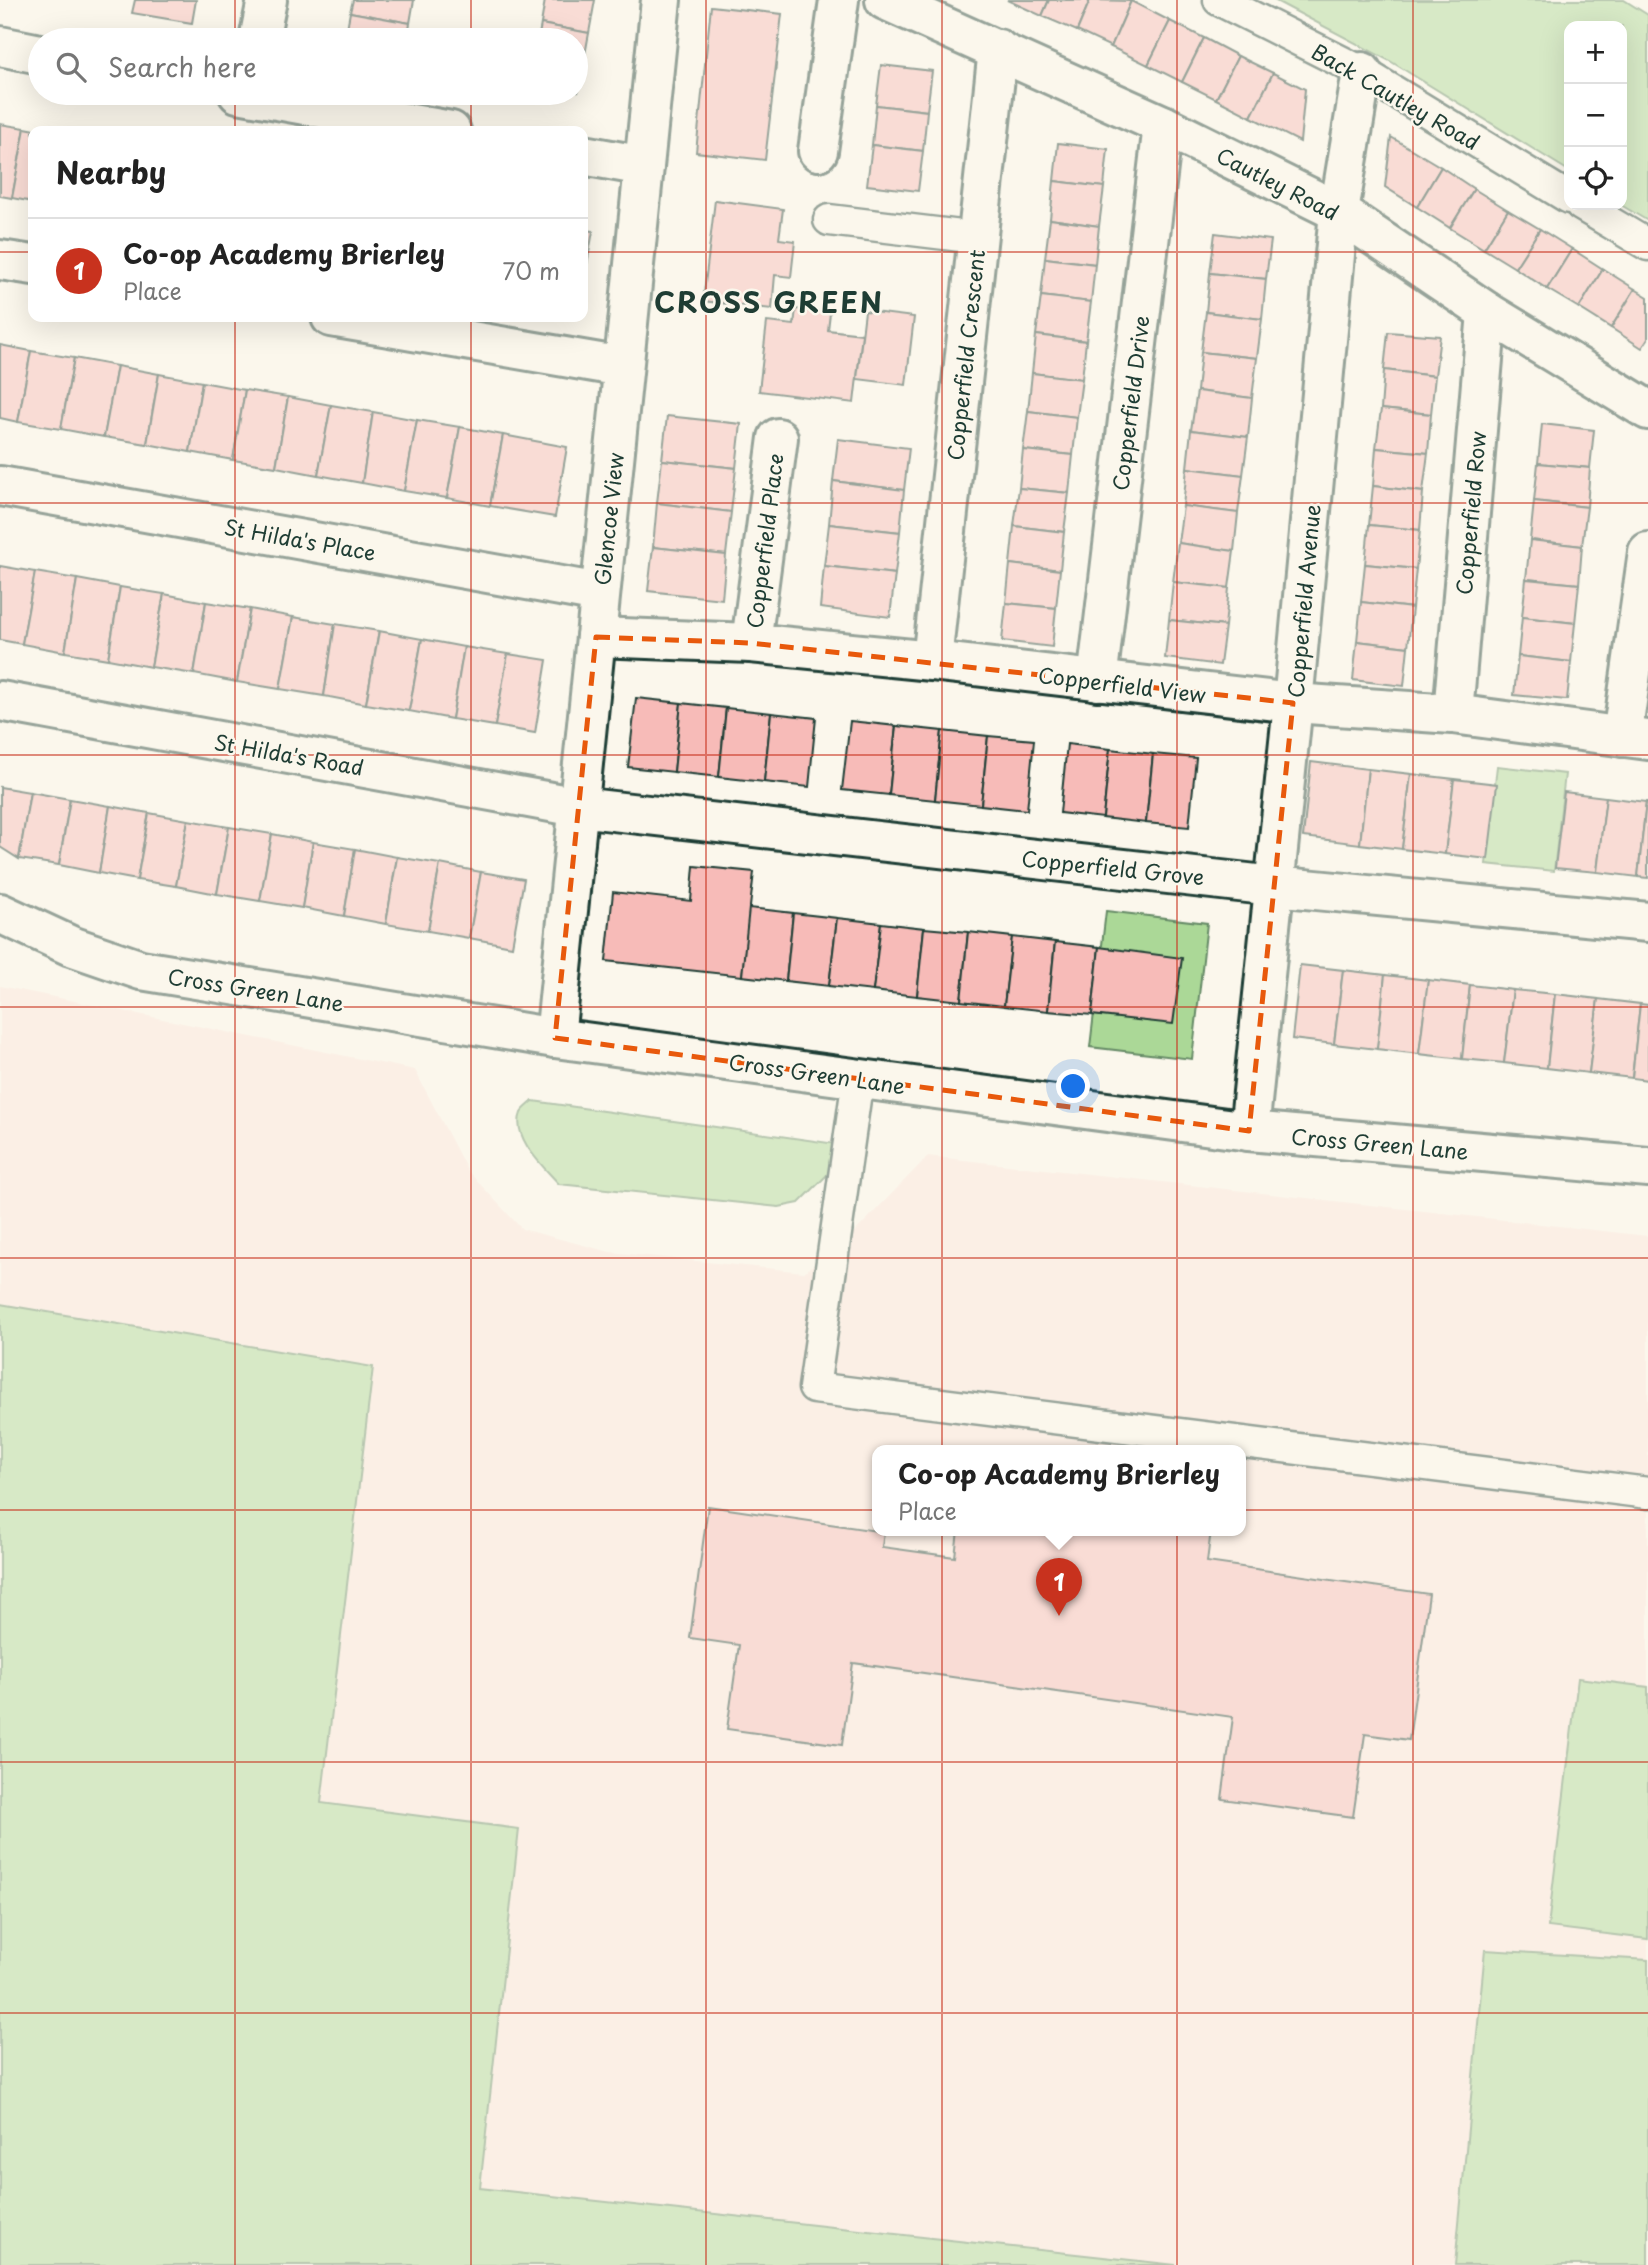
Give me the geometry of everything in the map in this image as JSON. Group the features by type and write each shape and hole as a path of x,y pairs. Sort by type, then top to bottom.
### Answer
{"street":[{"path":"261,28 267,0"},
{"name":"Glencoe View","path":"555,1038 661,0"},
{"path":"818,151 839,0"},
{"name":"Cautley Road","path":"885,0 1163,125 1339,212 1488,312 1648,410"},
{"path":"0,46 28,52"},
{"name":"Copperfield Crescent","path":"932,661 998,49"},
{"name":"Copperfield Avenue","path":"1249,1131 1339,212 1362,72"},
{"path":"310,105 424,126"},
{"name":"Copperfield Drive","path":"1097,681 1163,125"},
{"path":"588,156 644,166"},
{"path":"0,260 28,264"},
{"name":"Copperfield Row","path":"1453,714 1488,312"},
{"path":"360,322 623,367"},
{"name":"Copperfield Place","path":"751,643 778,438"},
{"name":"St Hilda's Place","path":"0,485 600,593"},
{"path":"1635,739 1648,552"},
{"name":"Copperfield View","path":"596,637 751,643 1293,703 1453,714 1635,739"},
{"name":"St Hilda's Road","path":"0,701 578,807"},
{"name":"Copperfield Grove","path":"578,807 1274,886 1648,922"},
{"name":"Cross Green Lane","path":"0,913 71,946 141,970 555,1038 1249,1131 1648,1167"}],"lane":[{"name":"Back Cautley Road","path":"1219,0 1362,72 1564,195"},
{"path":"1589,210 1648,245"},
{"path":"829,220 978,237"},
{"path":"858,1078 814,1388 1648,1493"}],"highlighted area":[{"path":"596,637 751,643 1293,703 1249,1131 555,1038"}],"shaded area":[{"path":"0,986 415,1070 467,1170 522,1229 610,1252 804,1272 848,1239 928,1156 1648,1236 1648,1960 1485,1950 1455,2265 1176,2265 480,2189 519,1829 321,1803 373,1367 0,1304"}],"green space":[{"path":"1274,0 1624,0 1648,15 1648,221 1627,209 1627,21 1564,21 1564,168 1390,61"},
{"path":"1497,766 1565,774 1554,871 1486,864"},
{"path":"1106,911 1207,923 1192,1059 1090,1047"},
{"path":"533,1101 836,1144 833,1169 799,1203 779,1207 559,1184 531,1152 521,1132 521,1113"},
{"path":"0,1304 373,1367 321,1803 519,1829 480,2188 1176,2265 0,2265"},
{"path":"1578,1678 1648,1687 1648,1939 1548,1927"},
{"path":"1485,1950 1648,1960 1648,2265 1455,2265"}],"building":[{"path":"135,0 196,0 192,23 132,13"},
{"path":"353,0 414,0 410,23 350,12"},
{"path":"545,0 595,0 589,33 588,28 562,28 541,24"},
{"path":"1007,0 1049,0 1042,16"},
{"path":"1049,0 1090,0 1077,31 1042,16"},
{"path":"1090,0 1131,1 1111,47 1077,31"},
{"path":"1131,1 1170,21 1148,65 1111,47"},
{"path":"711,6 782,14 765,160 696,152"},
{"path":"350,12 410,23 409,28 347,28"},
{"path":"1170,21 1204,38 1182,82 1148,65"},
{"path":"541,24 562,28 540,28"},
{"path":"1204,38 1238,56 1216,99 1182,82"},
{"path":"1238,56 1273,73 1251,117 1216,99"},
{"path":"881,65 932,71 927,111 876,105"},
{"path":"1273,73 1305,89 1300,142 1251,117"},
{"path":"876,105 927,111 923,151 872,145"},
{"path":"0,124 25,128 12,198 0,196"},
{"path":"25,128 28,129 28,201 12,198"},
{"path":"1391,137 1441,167 1417,207 1385,187"},
{"path":"1058,143 1108,149 1104,187 1054,181"},
{"path":"872,145 923,151 918,191 867,185"},
{"path":"1441,167 1474,189 1450,228 1417,207"},
{"path":"1054,181 1104,187 1099,226 1050,219"},
{"path":"1474,189 1508,210 1484,249 1450,228"},
{"path":"715,200 783,209 779,239 795,241 791,277 775,275 772,309 703,301"},
{"path":"1508,210 1540,229 1515,268 1484,249"},
{"path":"1050,219 1099,226 1095,264 1045,258"},
{"path":"1540,229 1572,249 1547,289 1515,268"},
{"path":"588,230 593,231 588,259"},
{"path":"1215,233 1271,240 1266,279 1210,273"},
{"path":"1572,249 1603,269 1579,308 1547,289"},
{"path":"1045,258 1095,264 1091,302 1041,296"},
{"path":"1603,269 1635,289 1611,328 1579,308"},
{"path":"1210,273 1266,279 1262,319 1206,312"},
{"path":"1635,289 1648,297 1648,339 1642,348 1611,328"},
{"path":"1041,296 1091,302 1086,341 1036,335"},
{"path":"796,309 830,313 828,330 862,334 854,403 759,391 767,322 794,325"},
{"path":"865,311 914,317 906,385 857,379"},
{"path":"1206,312 1262,319 1257,358 1201,352"},
{"path":"1388,332 1440,336 1435,376 1384,370"},
{"path":"1036,335 1086,341 1082,379 1032,373"},
{"path":"0,345 31,351 18,422 0,418"},
{"path":"31,351 74,358 61,429 18,422"},
{"path":"1201,352 1257,358 1252,398 1197,391"},
{"path":"74,358 117,366 104,437 61,429"},
{"path":"117,366 159,374 147,444 104,437"},
{"path":"1384,370 1435,376 1431,414 1381,409"},
{"path":"1032,373 1082,379 1077,417 1028,411"},
{"path":"159,374 202,382 190,452 147,444"},
{"path":"202,382 245,390 233,460 190,452"},
{"path":"245,390 288,397 276,467 233,460"},
{"path":"1197,391 1252,398 1248,437 1191,430"},
{"path":"288,397 331,405 318,475 276,467"},
{"path":"331,405 373,412 362,483 318,475"},
{"path":"1381,409 1431,414 1428,453 1376,448"},
{"path":"1028,411 1077,417 1073,455 1023,450"},
{"path":"373,412 417,420 404,491 362,483"},
{"path":"667,416 741,424 736,468 662,460"},
{"path":"417,420 460,427 447,498 404,491"},
{"path":"1542,424 1594,430 1590,468 1538,463"},
{"path":"460,427 503,435 490,506 447,498"},
{"path":"1191,430 1248,437 1243,475 1187,468"},
{"path":"503,435 567,447 555,517 490,506"},
{"path":"838,439 909,448 904,490 833,481"},
{"path":"1376,448 1428,453 1423,492 1373,486"},
{"path":"1023,450 1073,455 1069,493 1019,488"},
{"path":"662,460 736,468 731,512 657,503"},
{"path":"1538,463 1590,468 1587,507 1534,501"},
{"path":"1187,468 1243,475 1238,513 1183,506"},
{"path":"833,481 904,490 900,532 829,524"},
{"path":"1373,486 1423,492 1420,530 1369,525"},
{"path":"1019,488 1069,493 1064,532 1014,526"},
{"path":"1534,501 1587,507 1582,546 1530,540"},
{"path":"657,503 731,512 726,555 653,547"},
{"path":"1183,506 1238,513 1234,551 1178,543"},
{"path":"829,524 900,532 895,574 824,566"},
{"path":"1369,525 1420,530 1416,569 1365,564"},
{"path":"1014,526 1064,532 1060,570 1010,564"},
{"path":"1530,540 1582,546 1579,584 1526,579"},
{"path":"1178,543 1234,551 1229,588 1173,582"},
{"path":"653,547 726,555 722,599 648,591"},
{"path":"1010,564 1060,570 1056,608 1006,603"},
{"path":"1365,564 1416,569 1412,608 1361,602"},
{"path":"0,566 35,572 22,644 0,640"},
{"path":"824,566 895,574 890,617 820,608"},
{"path":"35,572 77,579 65,652 22,644"},
{"path":"77,579 120,587 108,659 65,652"},
{"path":"1526,579 1579,584 1575,623 1522,617"},
{"path":"1173,582 1229,588 1225,626 1169,620"},
{"path":"120,587 164,594 151,667 108,659"},
{"path":"164,594 206,602 194,674 151,667"},
{"path":"206,602 250,609 237,682 194,674"},
{"path":"1361,602 1412,608 1408,647 1357,641"},
{"path":"1006,603 1056,608 1052,647 1002,641"},
{"path":"250,609 293,617 280,689 237,682"},
{"path":"293,617 335,624 324,696 280,689"},
{"path":"1522,617 1575,623 1571,662 1518,656"},
{"path":"1169,620 1225,626 1220,665 1165,658"},
{"path":"335,624 379,631 366,704 324,696"},
{"path":"379,631 422,639 409,711 366,704"},
{"path":"422,639 464,647 452,719 409,711"},
{"path":"1357,641 1408,647 1404,686 1353,680"},
{"path":"464,647 508,654 495,726 452,719"},
{"path":"508,654 547,660 535,733 495,726"},
{"path":"1518,656 1571,662 1567,700 1514,695"},
{"path":"636,698 681,703 674,772 628,767"},
{"path":"681,703 726,708 719,777 674,772"},
{"path":"726,708 771,713 764,782 719,777"},
{"path":"771,713 816,718 809,787 764,782"},
{"path":"850,721 896,726 889,795 842,790"},
{"path":"896,726 942,731 935,800 889,795"},
{"path":"942,731 988,736 981,805 935,800"},
{"path":"988,736 1034,740 1027,810 981,805"},
{"path":"1067,744 1110,749 1103,818 1060,813"},
{"path":"1110,749 1153,754 1146,823 1103,818"},
{"path":"1153,754 1196,758 1189,827 1146,823"},
{"path":"1311,762 1368,769 1360,844 1303,837"},
{"path":"1368,769 1411,774 1402,849 1360,844"},
{"path":"1411,774 1454,779 1445,854 1402,849"},
{"path":"1454,779 1497,784 1488,859 1445,854"},
{"path":"0,787 30,792 19,859 0,847"},
{"path":"30,792 70,799 59,865 19,859"},
{"path":"1564,792 1606,797 1597,872 1555,868"},
{"path":"1606,797 1646,802 1638,877 1597,872"},
{"path":"70,799 110,806 99,873 59,865"},
{"path":"1648,802 1648,878 1638,877"},
{"path":"110,806 149,813 137,880 99,873"},
{"path":"149,813 188,820 176,886 137,880"},
{"path":"188,820 229,827 217,894 176,886"},
{"path":"229,827 272,834 260,901 217,894"},
{"path":"272,834 313,842 302,908 260,901"},
{"path":"313,842 355,849 344,916 302,908"},
{"path":"355,849 397,857 386,924 344,916"},
{"path":"397,857 440,864 428,931 386,924"},
{"path":"440,864 481,872 469,938 428,931"},
{"path":"694,866 754,872 742,976 606,961 613,892 691,901"},
{"path":"481,872 524,879 512,946 469,938"},
{"path":"749,908 793,913 786,981 742,976"},
{"path":"793,913 837,918 829,986 786,981"},
{"path":"837,918 881,923 873,991 829,986"},
{"path":"881,923 924,928 917,996 873,991"},
{"path":"924,928 968,932 961,1001 917,996"},
{"path":"968,932 1012,937 1004,1006 961,1001"},
{"path":"1012,937 1055,942 1048,1011 1004,1006"},
{"path":"1055,942 1099,947 1092,1015 1048,1011"},
{"path":"1099,947 1182,958 1173,1024 1092,1015"},
{"path":"1300,965 1343,970 1334,1044 1292,1039"},
{"path":"1343,970 1385,975 1377,1049 1334,1044"},
{"path":"1385,975 1428,980 1419,1054 1377,1049"},
{"path":"1428,980 1470,985 1462,1059 1419,1054"},
{"path":"1470,985 1513,990 1504,1063 1462,1059"},
{"path":"1513,990 1555,994 1547,1068 1504,1063"},
{"path":"1555,994 1598,999 1589,1073 1547,1068"},
{"path":"1598,999 1640,1004 1632,1078 1589,1073"},
{"path":"1640,1004 1648,1005 1648,1080 1632,1078"},
{"path":"708,1506 872,1530 872,1536 883,1536 882,1547 955,1557 957,1536 1210,1536 1207,1562 1429,1594 1409,1740 1365,1734 1353,1817 1222,1799 1233,1717 853,1663 842,1745 727,1729 739,1645 690,1638"}],"place":[{"name":"Co-op Academy Brierley","path":"1059,1616"}],"district":[{"name":"CROSS GREEN","path":"769,301"}]}
